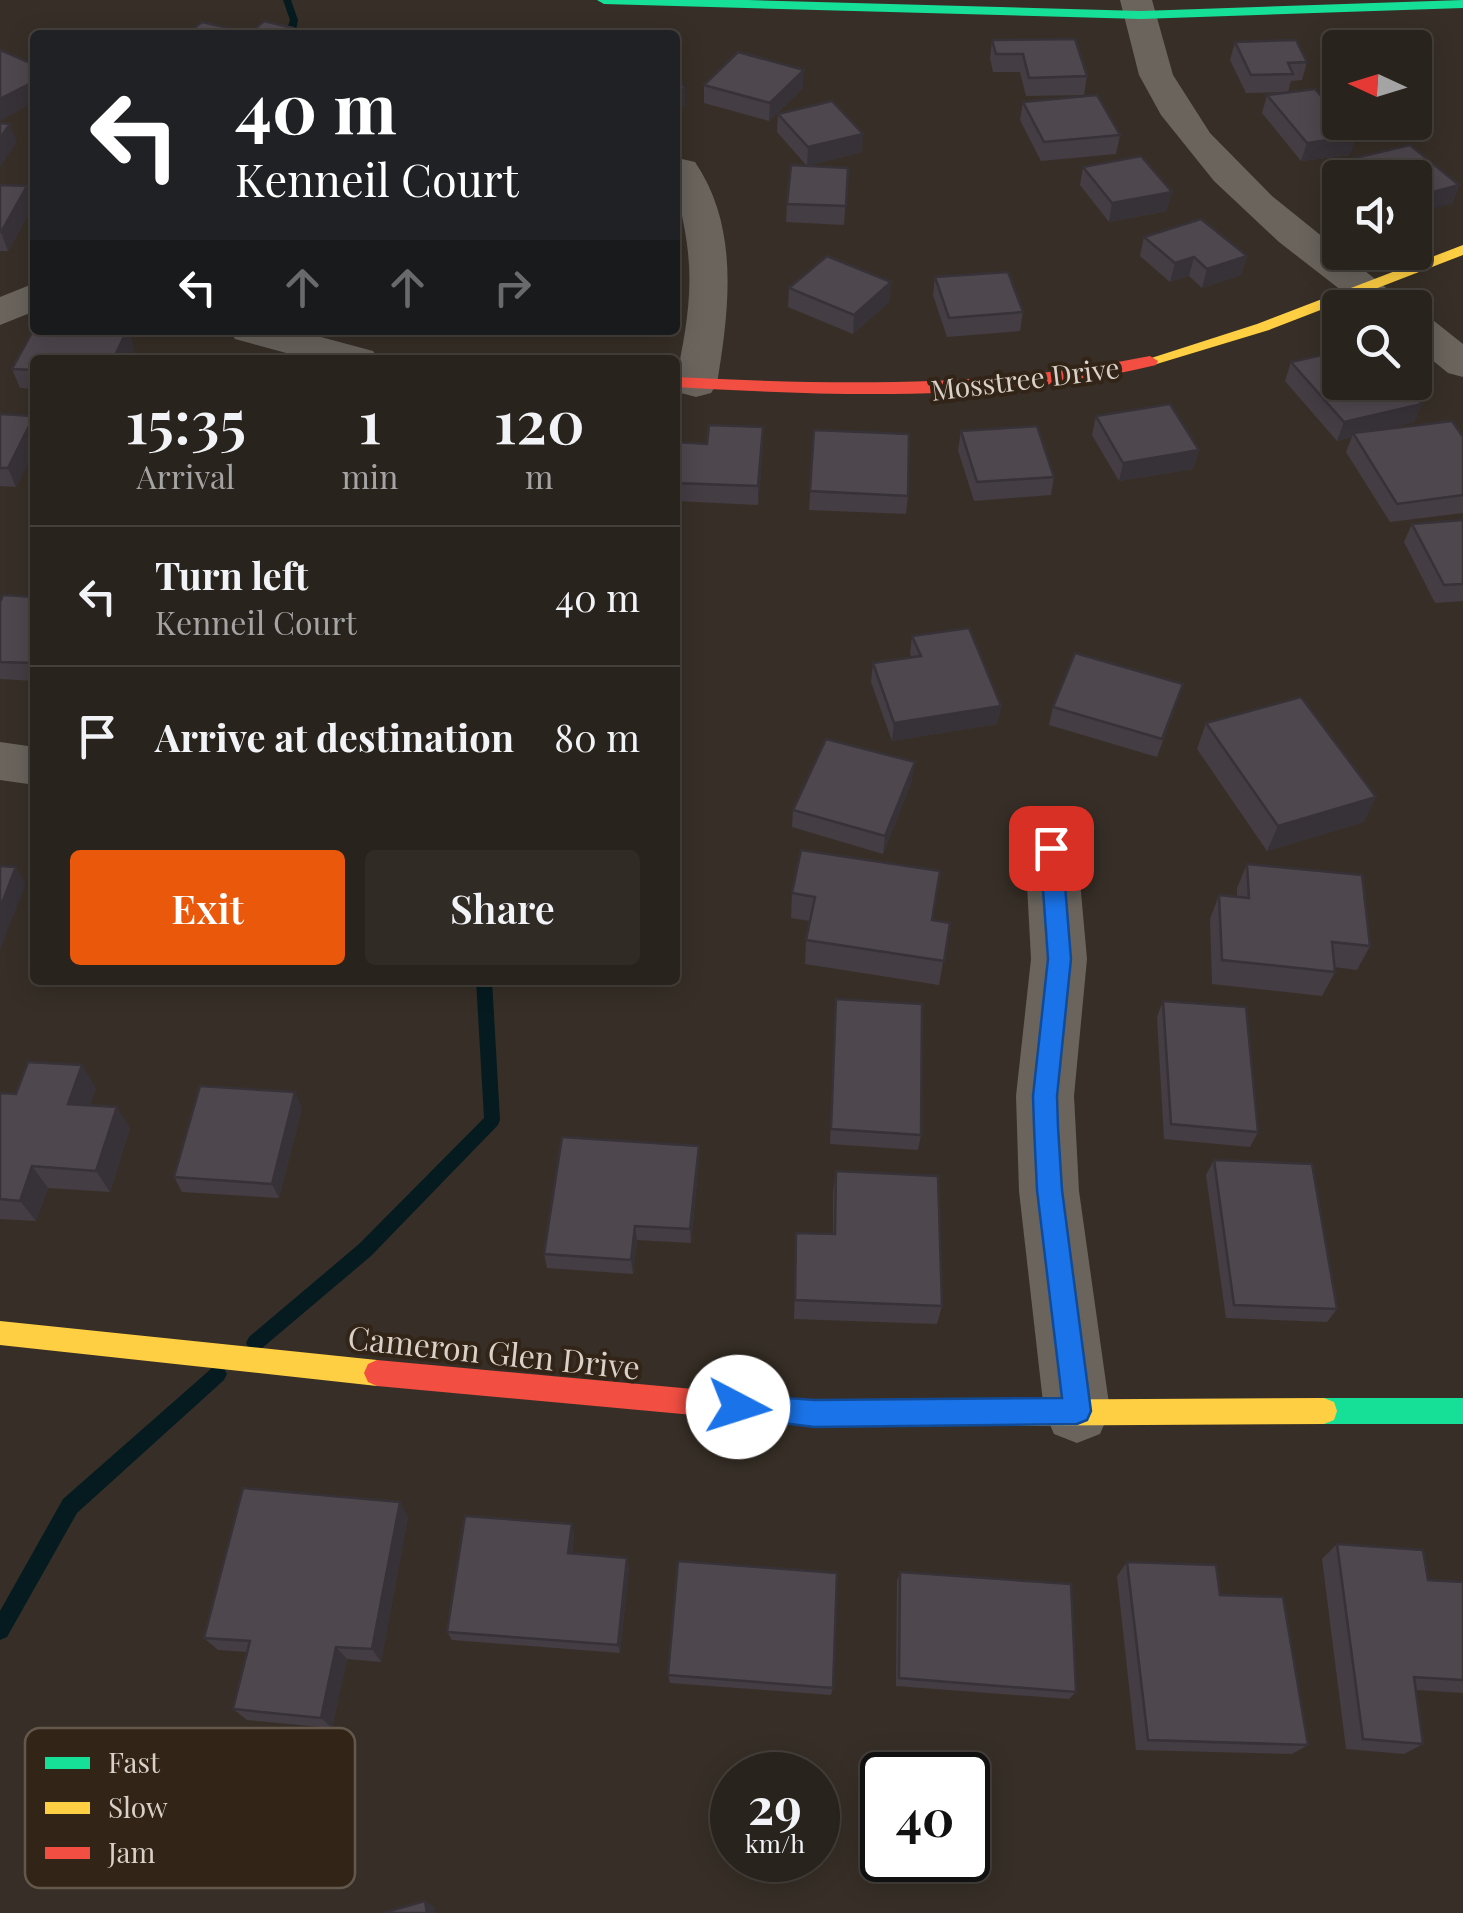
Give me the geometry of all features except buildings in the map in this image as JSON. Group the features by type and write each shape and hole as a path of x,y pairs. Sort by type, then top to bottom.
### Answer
{"street":[{"path":"604,0 1138,8 1265,16 1463,4"},
{"path":"1138,8 1155,73 1194,138 1280,221 1366,290"},
{"path":"682,170 698,204 710,246 712,284 685,383"},
{"name":"Mosstree Drive","path":"1393,290 1463,250"},
{"path":"0,313 30,297"},
{"name":"Mosstree Drive","path":"685,383 920,392 1056,380 1322,314"},
{"path":"267,335 341,355"},
{"path":"1432,339 1463,364"},
{"path":"0,761 30,765"},
{"path":"1051,848 1060,959 1045,1096 1049,1190 1077,1411"},
{"name":"Cameron Glen Drive","path":"0,1333 550,1391 814,1413 1463,1412"}],"waterway":[{"path":"287,0 294,20 291,30"},
{"path":"298,335 301,355"},
{"path":"255,1343 365,1250 492,1120 484,985"},
{"path":"0,1630 70,1506 218,1374"}],"traffic: fast":[{"path":"604,0 1141,15 1463,4"},
{"path":"1324,1411 1463,1411"}],"traffic: slow":[{"path":"1150,361 1263,327 1463,250"},
{"path":"0,1333 377,1373"},
{"path":"948,1413 1324,1411"}],"traffic: jam":[{"path":"680,382 914,389 1032,381 1150,361"},
{"path":"377,1373 813,1413 948,1413"}],"route":[{"path":"738,1407 814,1413 1077,1411 1049,1190 1046,1127 1045,1096 1060,959 1051,848"}]}
